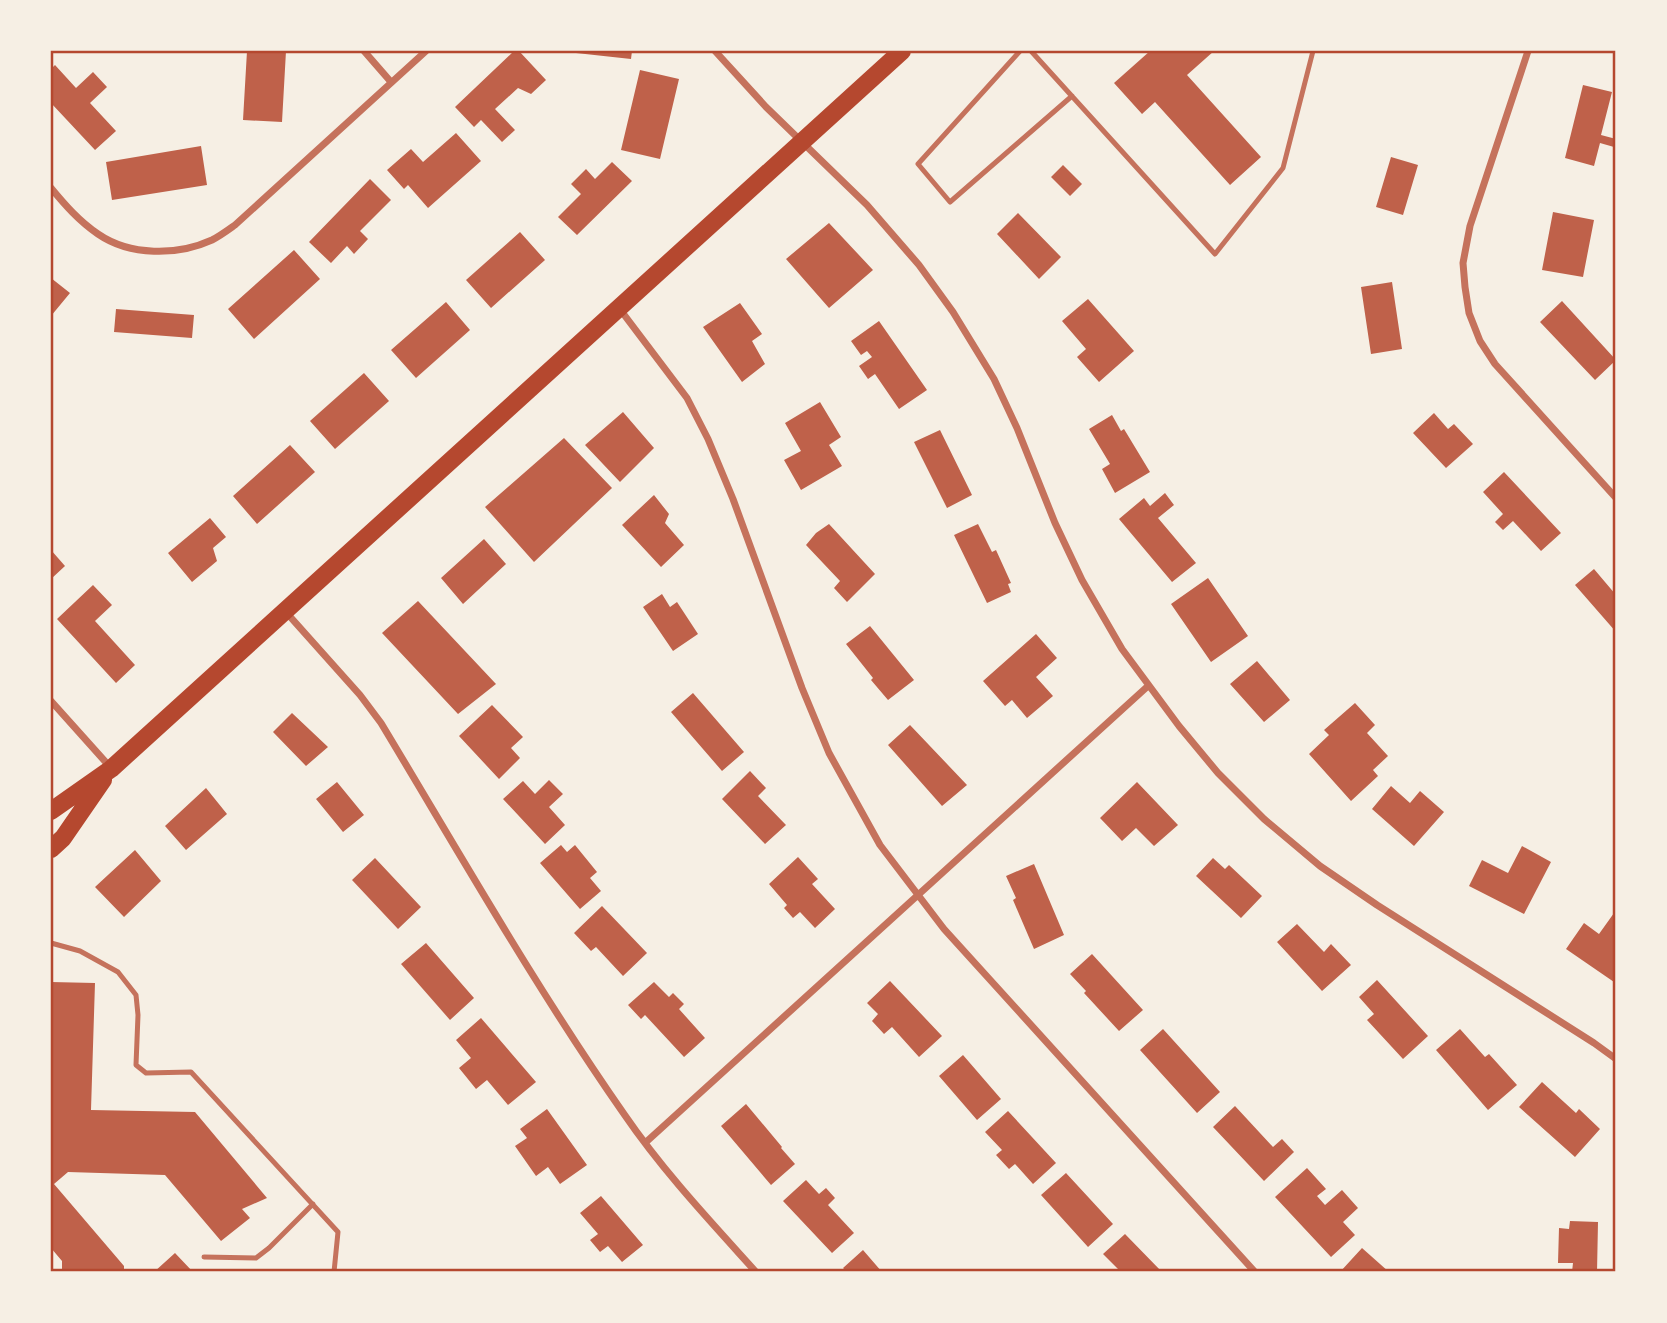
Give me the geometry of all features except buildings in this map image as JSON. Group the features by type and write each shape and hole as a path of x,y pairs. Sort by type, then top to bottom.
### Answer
{"main road":[{"path":"51,811 111,769 902,51"},
{"path":"51,849 63,838 111,769"}],"street":[{"path":"364,51 391,82"},
{"path":"51,188 77,217 100,236 127,248 172,251 212,240 235,225 426,51"},
{"path":"715,51 800,142 867,205 919,265 953,312 994,379 1082,580 1122,649 1148,686 1218,773 1264,819 1320,866 1594,1042 1616,1059"},
{"path":"1528,51 1470,226 1463,263 1469,313 1480,341 1495,364 1616,498"},
{"path":"618,308 687,398 708,439 829,753 880,845 962,949 1255,1272"},
{"path":"284,610 360,695 381,723 540,987 625,1115 699,1210 756,1272"},
{"path":"645,1143 1148,686"},
{"path":"51,701 111,769"}],"lane":[{"path":"1020,51 918,164 950,202 1072,96"},
{"path":"1031,51 1215,254 1283,168 1313,51"},
{"path":"51,944 80,951 118,972 136,995 138,1015 135,1065 146,1073 191,1072 338,1232 334,1272"},
{"path":"204,1257 256,1258 313,1205"}]}
